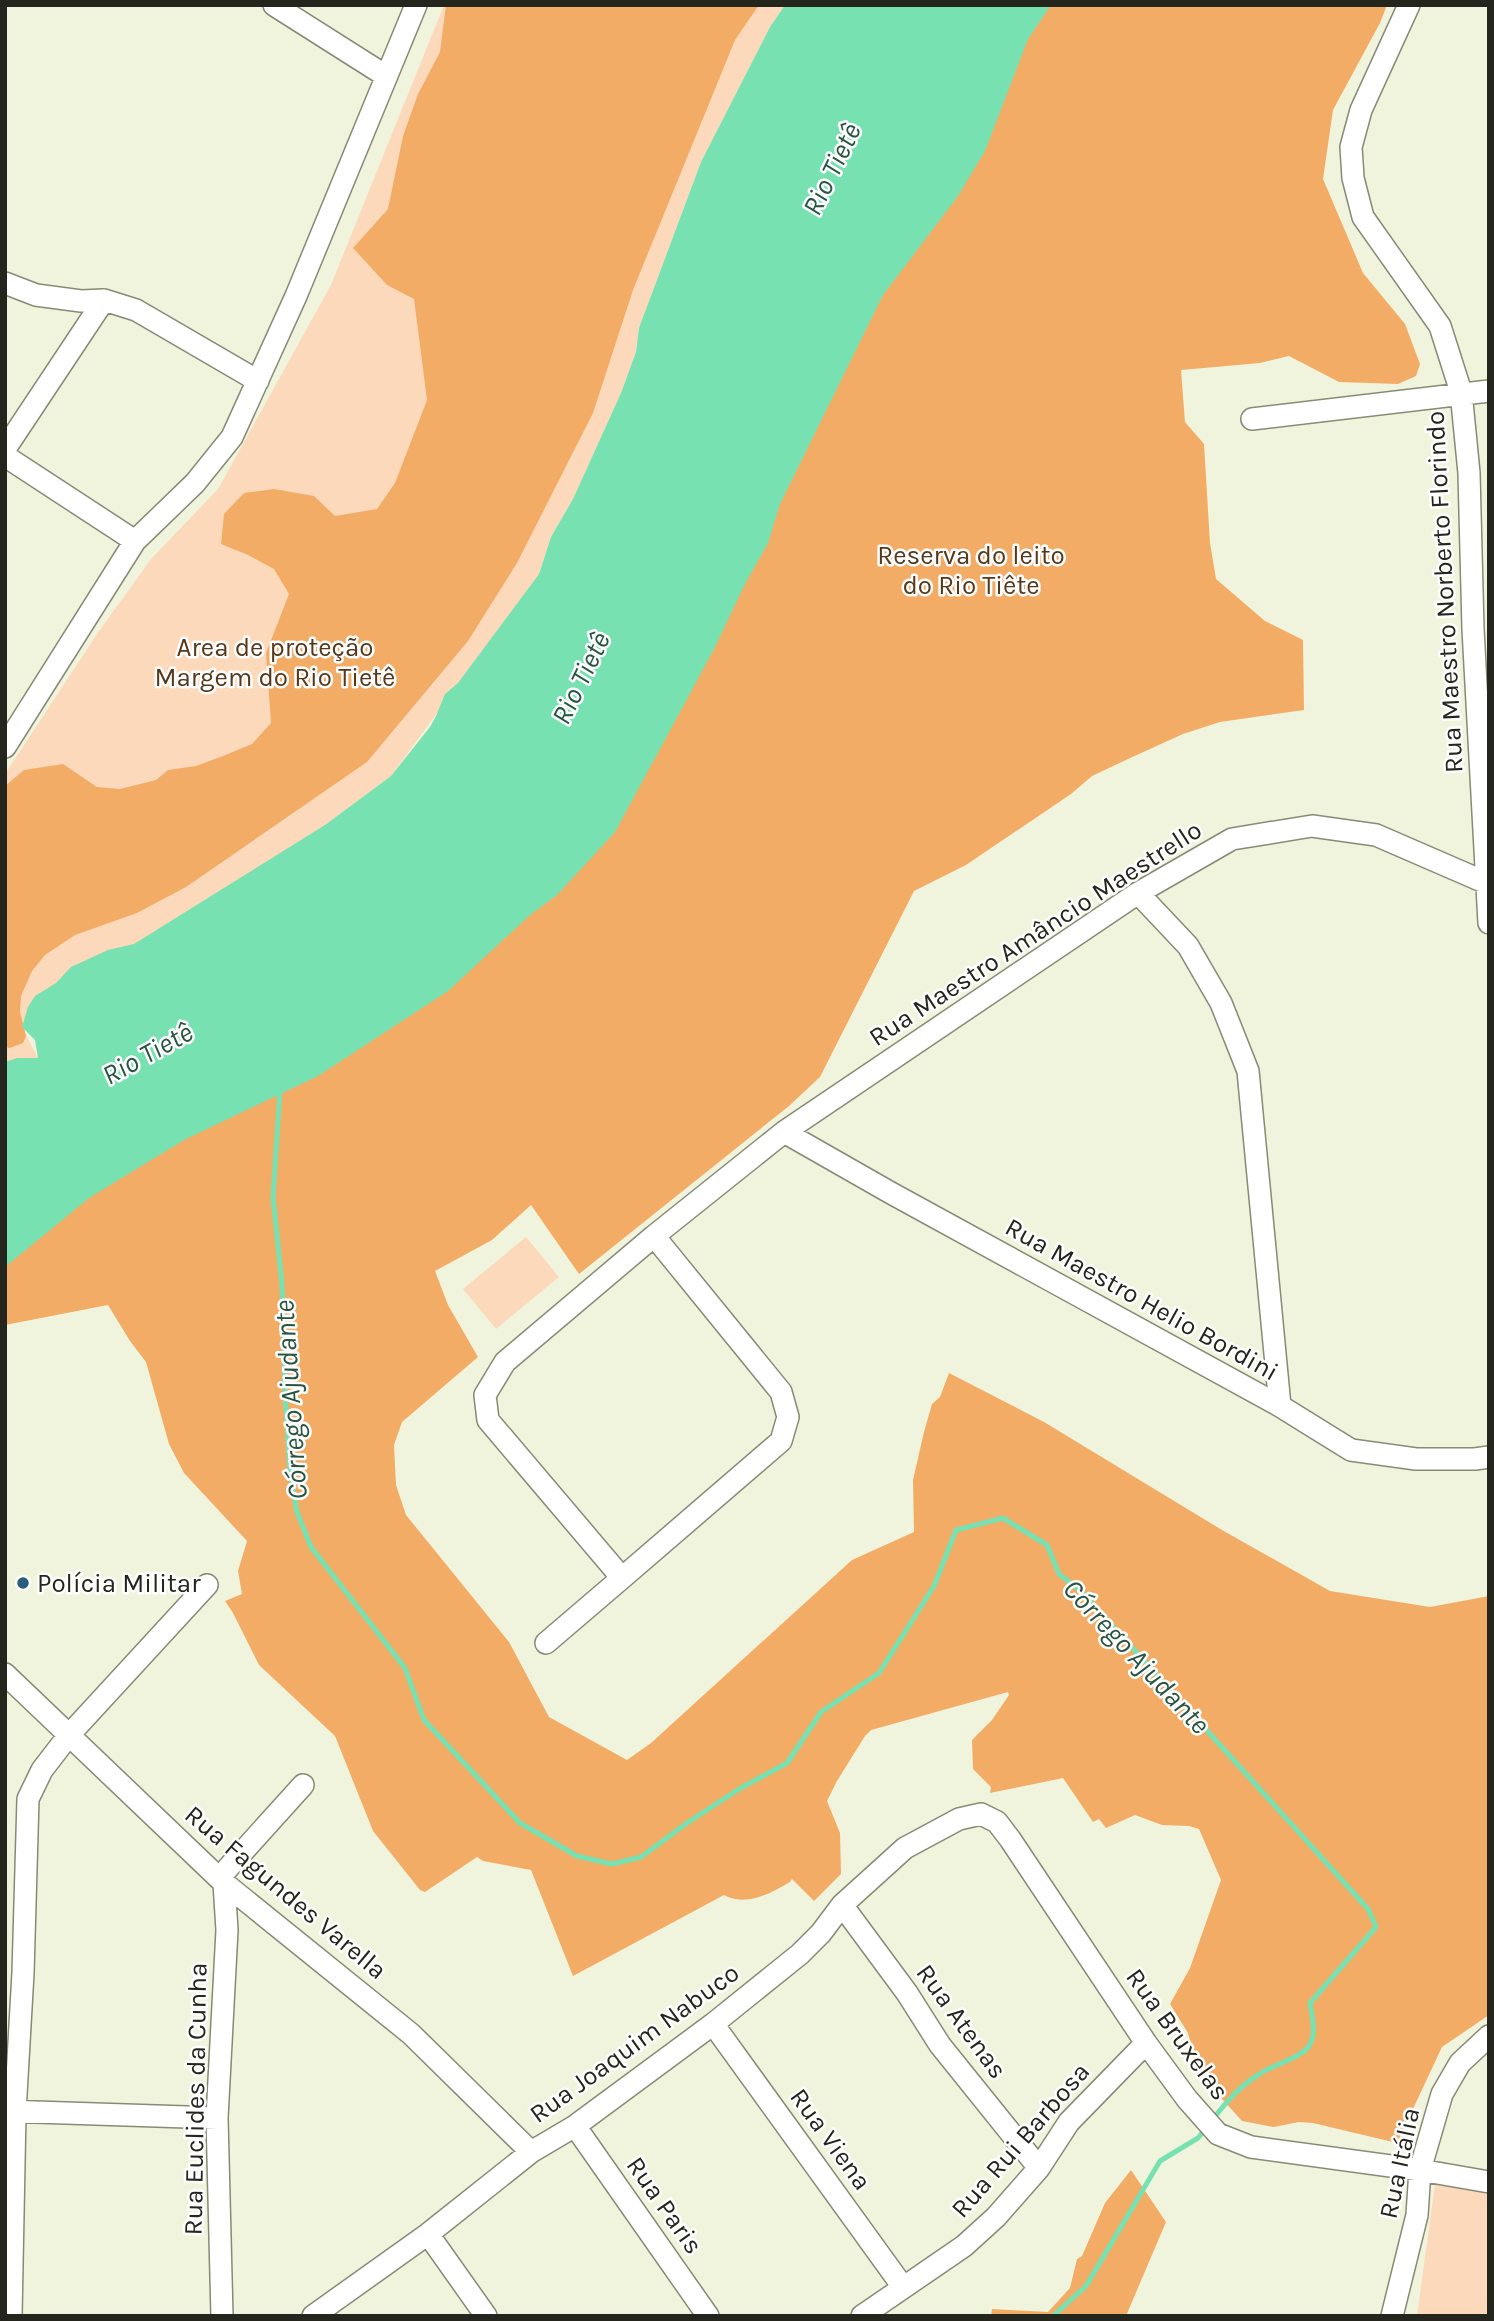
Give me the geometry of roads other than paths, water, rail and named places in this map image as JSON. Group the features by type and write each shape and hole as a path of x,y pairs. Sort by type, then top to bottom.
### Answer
{"street":[{"path":"274,5 386,76"},
{"path":"5,747 135,541 195,483 232,437 296,296 416,5"},
{"name":"Rua Maestro Norberto Florindo","path":"1409,5 1361,110 1351,147 1353,178 1363,217 1440,327 1461,392 1469,473 1473,629 1489,923"},
{"path":"5,283 36,295 59,299 104,300 136,310 257,381"},
{"path":"5,449 104,300"},
{"path":"1252,419 1461,392 1489,391"},
{"path":"5,456 135,541"},
{"name":"Rua Maestro Amâncio Maestrello","path":"622,1578 488,1420 485,1395 505,1362 654,1236 784,1132 1138,893 1232,839 1312,826 1377,835 1488,884"},
{"path":"1138,893 1188,946 1221,1003 1248,1071 1280,1406"},
{"name":"Rua Maestro Helio Bordini","path":"784,1132 891,1194 1280,1406 1352,1450 1416,1459 1489,1457"},
{"path":"546,1643 781,1441 788,1417 781,1392 654,1236"},
{"path":"11,2316 10,2111 23,1973 28,1799 41,1770 69,1735 207,1585"},
{"name":"Rua Fagundes Varella","path":"5,1674 221,1881 411,2034 531,2152"},
{"path":"221,1881 303,1785"},
{"name":"Rua Joaquim Nabuco","path":"313,2316 428,2234 531,2152 575,2126 713,2024 800,1954 821,1933 842,1905 905,1848 959,1819 981,1814"},
{"name":"Rua Bruxelas","path":"981,1814 997,1822 1010,1839 1146,2043 1187,2099 1218,2134 1251,2147 1489,2182"},
{"name":"Rua Euclides da Cunha","path":"221,1881 227,1930 217,2118 222,2316"},
{"name":"Rua Atenas","path":"842,1905 907,1993 940,2045 1039,2168"},
{"name":"Rua Viena","path":"713,2024 904,2287"},
{"name":"Rua Itália","path":"1392,2316 1417,2215 1420,2170 1442,2094 1460,2063 1489,2036"},
{"name":"Rua Rui Barbosa","path":"862,2316 964,2246 996,2217 1039,2168 1069,2122 1146,2043"},
{"path":"10,2111 217,2118"},
{"name":"Rua Paris","path":"575,2126 708,2316"},
{"path":"428,2234 486,2316"}],"water":[{"name":"Rio Tietê","path":"785,5 1051,5 1028,39 985,151 958,196 883,295 780,504 768,543 615,832 557,895 530,915 448,991 318,1076 184,1140 89,1198 5,1267 5,1062 17,1058 38,1058 35,1040 22,1027 28,1007 35,996 56,983 71,967 108,950 134,944 325,825 391,776 430,727 445,694 458,683 539,574 551,537 573,499 621,393 636,352 639,328 701,162 770,27"}],"waterway":[{"name":"Córrego Ajudante","path":"280,1090 273,1197 282,1285 290,1474 297,1512 311,1547 405,1668 424,1720 520,1823 577,1856 612,1864 641,1857 739,1789 787,1763 821,1712 879,1673 934,1586 956,1530 1003,1518 1047,1545 1059,1574 1082,1592 1368,1909 1376,1927 1310,2003 1313,2031 1309,2046 1300,2054 1266,2070 1247,2083 1213,2119"},
{"name":"Córrego Ajudante","path":"1053,2316 1086,2286 1160,2161 1198,2138 1207,2127"}],"place":[{"name":"Polícia Militar","path":"23,1583"}],"park label":[{"name":"Reserva do leito do Rio Tiête","path":"971,570"},
{"name":"Area de proteção Margem do Rio Tietê","path":"275,662"}]}
